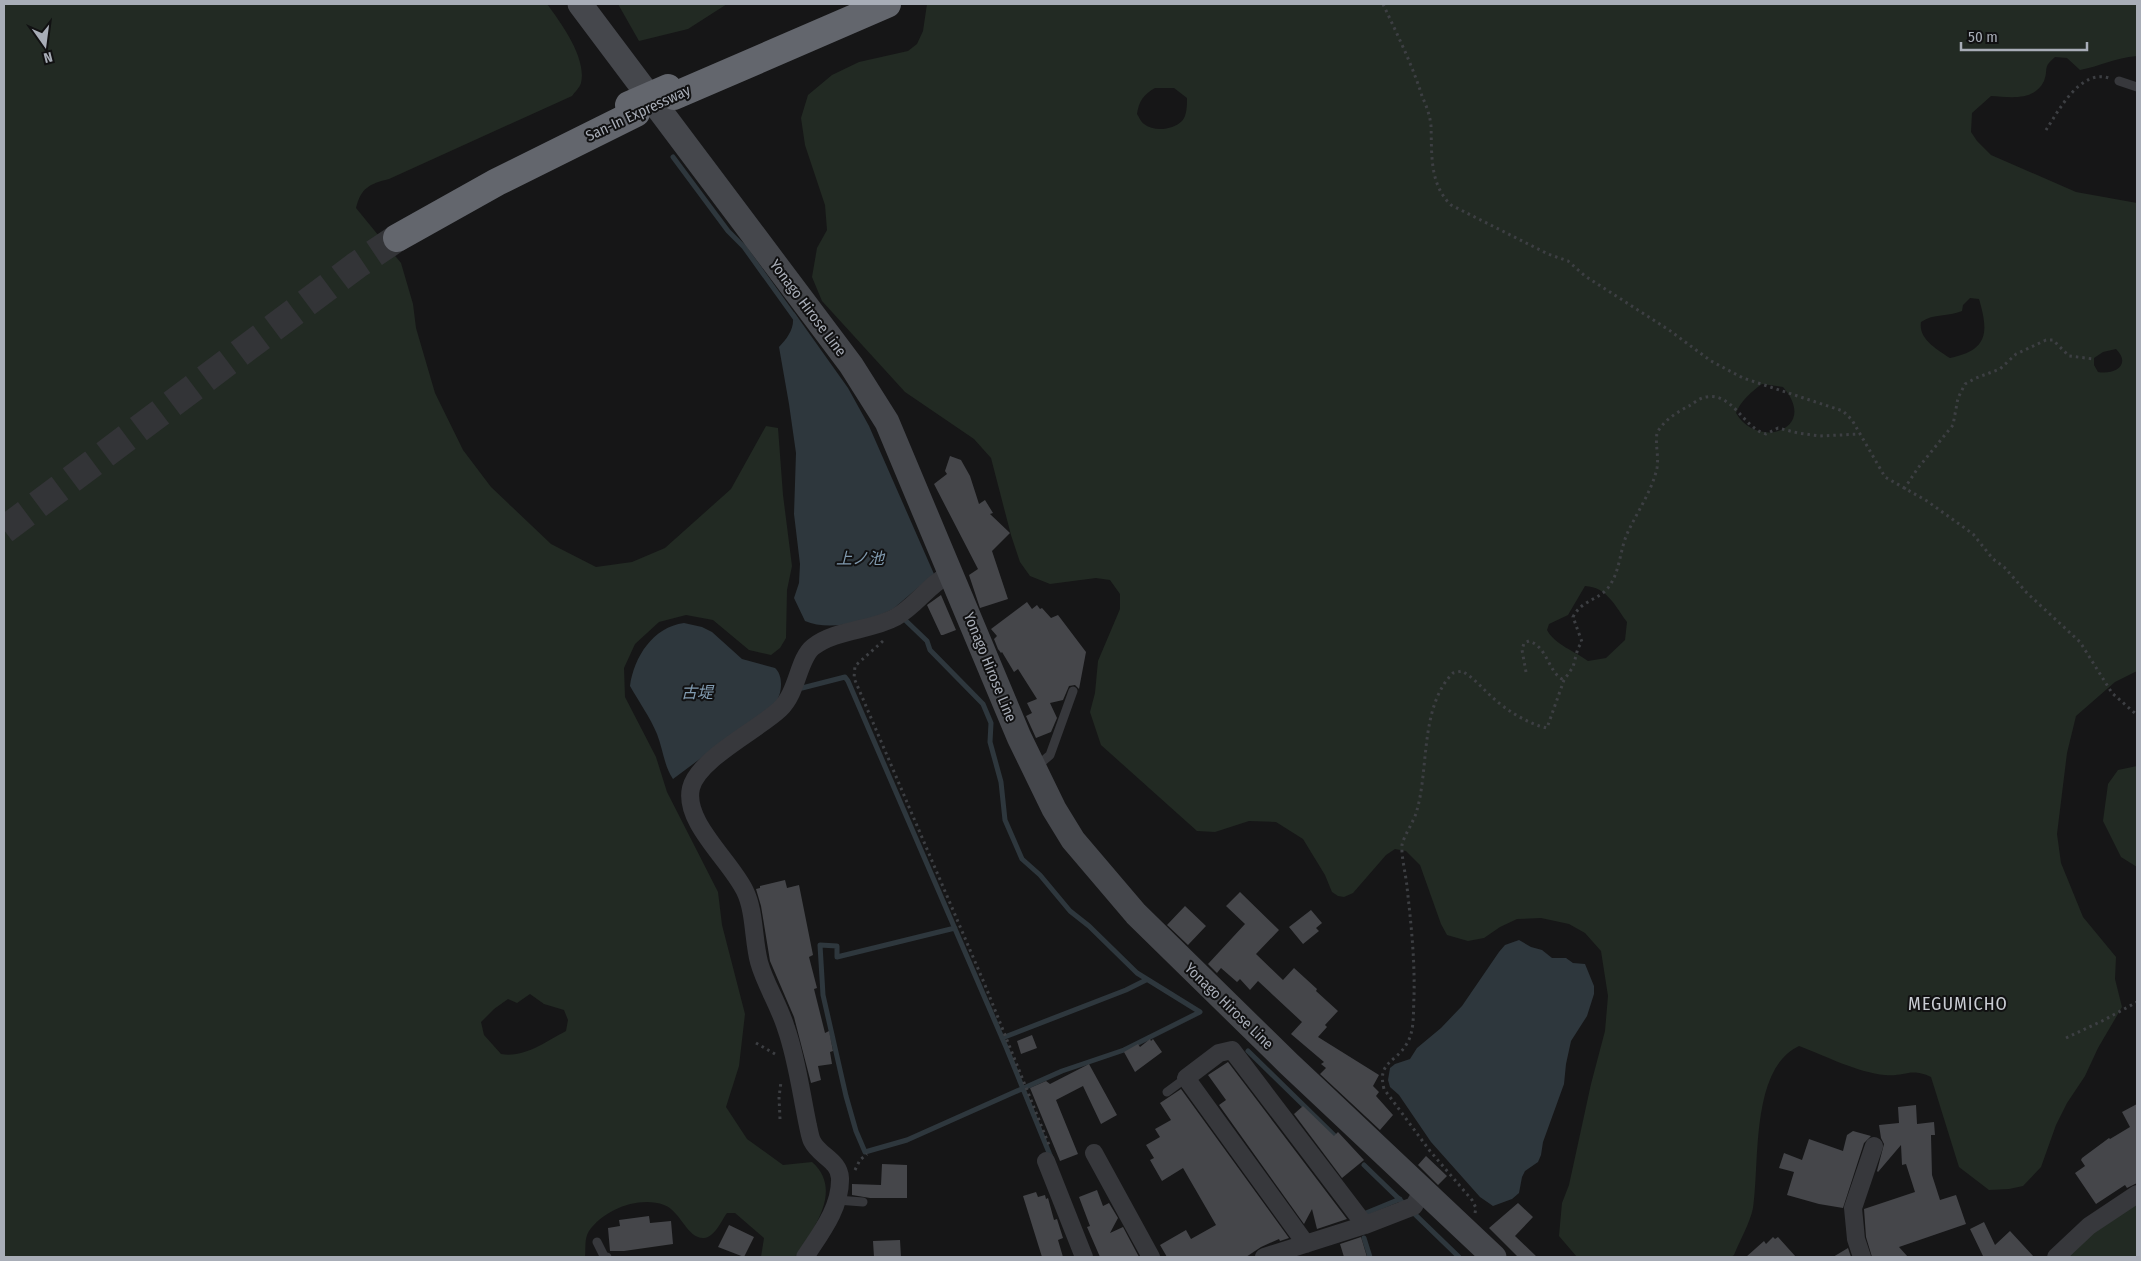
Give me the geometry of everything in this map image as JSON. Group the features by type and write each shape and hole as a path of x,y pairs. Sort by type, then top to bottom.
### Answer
{"highway":[{"name":"San-In Expressway","path":"395,233 497,182 632,109 864,4"},
{"name":"San-In Expressway","path":"671,92 886,4"}],"main road":[{"name":"Yonago Hirose Line","path":"580,4 851,365 887,422 1034,768 1054,809 1074,840 1136,914 1422,1191 1494,1257"}],"street":[{"path":"805,1257 828,1222 837,1200 840,1179 839,1171 812,1142 788,1031 780,1008 759,963 746,892 698,822 690,798 693,781 703,768 780,709 790,697 806,656 814,647 828,639 878,624 905,613 939,579 951,573"},
{"path":"1306,1244 1186,1078 1219,1053 1232,1050 1365,1225"},
{"path":"1862,1257 1856,1239 1853,1208 1874,1146"},
{"path":"1094,1153 1151,1257"},
{"path":"1049,1157 1084,1257"},
{"path":"1264,1257 1365,1225 1414,1206 1422,1191"},
{"path":"2056,1257 2090,1226 2137,1194"}],"lane":[{"path":"2119,81 2137,87"},
{"path":"1034,768 1050,755 1073,691"},
{"path":"1167,1092 1186,1078"},
{"path":"837,1200 863,1202"},
{"path":"597,1242 604,1256 607,1257"}],"path":[{"path":"1383,4 1416,76 1430,125 1430,149 1434,176 1446,200 1451,205 1548,254 1568,261 1585,276 1669,330 1711,361 1743,378 1843,411 1852,420 1885,477 1926,501 1972,534 2027,593 2080,642 2112,693 2137,715"},
{"path":"2046,130 2067,99 2085,81 2096,76 2119,81"},
{"path":"1904,489 1912,475 1953,425 1958,398 1966,384 2000,368 2016,354 2046,340 2057,342 2069,356 2094,359"},
{"path":"1464,1230 1475,1214 1476,1208 1472,1200 1430,1152 1384,1089 1382,1074 1388,1063 1406,1046 1413,1021 1412,938 1402,845 1418,809 1430,724 1438,694 1453,673 1462,671 1493,698 1514,713 1547,728 1564,680 1573,667 1578,648 1582,642 1573,617 1576,611 1588,600 1602,593 1610,586 1626,536 1654,481 1657,466 1657,433 1672,416 1698,399 1716,397 1731,405 1758,432 1766,434 1778,428 1798,434 1820,436 1860,434"},
{"path":"896,617 895,628 855,666 854,678 978,968 1049,1157"},
{"path":"1526,672 1522,650 1524,643 1529,642 1540,647 1558,675 1564,680"},
{"path":"2066,1038 2137,1002"},
{"path":"756,1042 774,1052 777,1057"},
{"path":"780,1119 779,1097 782,1078"}],"shaded area":[{"path":"4,4 547,4 572,41 580,63 581,83 572,96 389,179 371,185 363,191 356,208 401,263 413,304 416,328 435,393 463,450 491,487 551,544 596,567 632,562 665,548 731,489 766,426 778,428 783,495 792,566 787,590 786,638 780,648 771,655 749,650 713,620 686,615 659,622 635,644 624,668 625,697 656,757 667,792 718,892 722,925 745,1014 739,1066 726,1107 747,1139 783,1165 812,1162 821,1173 825,1185 825,1197 817,1222 795,1257 761,1257 764,1238 735,1213 727,1213 715,1232 704,1238 698,1237 688,1230 670,1208 664,1205 644,1202 623,1206 604,1216 596,1223 586,1237 585,1257 4,1257","holes":["530,994 544,1004 564,1010 568,1020 566,1031 543,1044 518,1054 501,1054 484,1035 481,1022 508,999 517,1003"]},
{"path":"618,4 727,4 688,29 639,41"},
{"path":"927,4 2137,4 2137,56 2121,58 2080,70 2067,58 2055,57 2047,66 2044,81 2040,88 2020,97 1991,96 1972,113 1971,132 1991,155 2076,192 2137,203 2137,671 2115,682 2076,716 2067,753 2057,834 2061,863 2083,917 2116,957 2115,979 2122,1007 2098,1048 2085,1076 2067,1103 2056,1125 2041,1167 2023,1186 1989,1190 1959,1167 1931,1077 1912,1072 1892,1075 1875,1074 1799,1046 1783,1058 1772,1075 1765,1096 1760,1119 1752,1214 1734,1255 1731,1257 1577,1257 1559,1236 1562,1203 1569,1185 1591,1084 1605,1031 1608,996 1601,951 1585,933 1569,924 1541,918 1517,919 1500,927 1484,938 1468,941 1447,935 1441,924 1420,865 1406,851 1395,849 1386,855 1353,893 1344,897 1332,892 1325,875 1303,839 1276,822 1249,821 1215,832 1197,831 1101,745 1090,712 1095,693 1098,661 1120,609 1120,594 1110,580 1096,578 1050,584 1030,576 1020,562 1011,535 991,458 974,439 905,392 822,301 812,277 817,248 827,230 825,205 805,145 801,118 808,95 832,75 859,62 908,51 917,44 923,31","holes":["1155,88 1174,88 1187,98 1184,119 1174,126 1163,129 1148,127 1143,123 1137,114 1138,109 1142,99","1970,298 1979,299 1984,330 1979,345 1963,355 1950,358 1926,339 1921,328 1921,322 1931,317 1962,311 1963,305","2116,349 2122,360 2119,368 2110,372 2098,372 2094,365 2094,358 2103,352","1762,384 1783,387 1792,402 1794,414 1790,424 1781,430 1770,432 1757,431 1746,424 1736,413 1743,401","1585,586 1593,587 1610,598 1627,622 1625,640 1606,658 1588,661 1555,640 1547,630 1549,624 1568,615"]},
{"path":"2137,766 2137,867 2121,857 2103,821 2108,784 2118,770"},
{"path":"2137,1198 2137,1257 2064,1257"}],"water":[{"name":"上ノ池","path":"794,312 848,388 869,426 934,574 893,609 849,624 826,625 805,621 794,598 799,583 800,564 794,514 796,453 779,347 790,332 793,323 792,314"},
{"name":"古堤","path":"684,623 702,627 712,632 742,659 775,668 780,676 781,686 775,703 673,779 654,728 630,686 636,664 647,645 663,630"},
{"path":"1519,940 1531,947 1542,950 1552,958 1566,958 1573,963 1585,964 1594,986 1594,994 1587,1016 1571,1041 1564,1084 1543,1142 1538,1162 1525,1171 1519,1193 1512,1199 1493,1206 1480,1197 1431,1142 1399,1095 1390,1087 1388,1080 1390,1068 1395,1064 1410,1059 1417,1048 1441,1028 1462,1006 1505,945"}],"building":[{"path":"950,456 961,460 970,476 979,504 985,500 993,513 990,514 1010,533 992,551 1008,599 980,608 969,575 978,569 934,484 947,474 945,471"},
{"path":"941,595 956,630 943,635 941,635 927,605"},
{"path":"1027,602 1032,609 1037,605 1040,609 1042,608 1051,618 1058,615 1086,652 1079,689 1075,685 1069,686 1063,700 1050,703 1057,718 1051,732 1036,738 1026,716 1032,713 1027,703 1037,699 1018,669 1014,672 1002,652 998,649 994,639 997,636 991,629"},
{"path":"785,880 787,888 799,885 813,955 809,957 817,988 814,989 825,1033 829,1031 833,1051 830,1052 832,1064 818,1066 821,1080 811,1083 794,1017 770,961 761,906 756,889 760,888 760,886"},
{"path":"1240,892 1279,930 1256,954 1283,980 1294,968 1338,1011 1325,1025 1327,1027 1318,1037 1379,1075 1373,1086 1379,1092 1376,1096 1393,1115 1380,1130 1320,1074 1326,1068 1321,1064 1324,1062 1291,1034 1302,1022 1258,981 1250,990 1240,979 1237,982 1221,968 1217,973 1208,964 1245,924 1226,906"},
{"path":"1185,906 1206,926 1188,945 1167,925"},
{"path":"1311,910 1322,923 1316,928 1319,931 1303,944 1289,927"},
{"path":"1032,1035 1037,1048 1021,1054 1017,1041"},
{"path":"1150,1039 1151,1041 1153,1039 1162,1052 1135,1072 1124,1052 1138,1044 1140,1047"},
{"path":"1228,1062 1347,1219 1317,1229 1312,1209 1304,1224 1219,1105 1226,1100 1208,1075"},
{"path":"1089,1064 1117,1115 1101,1124 1083,1086 1056,1100 1078,1154 1060,1161 1030,1088 1046,1081 1050,1084"},
{"path":"1181,1089 1289,1238 1280,1241 1279,1239 1261,1247 1246,1257 1167,1257 1160,1245 1186,1230 1191,1239 1216,1225 1183,1168 1162,1181 1150,1160 1154,1158 1146,1145 1160,1137 1155,1129 1171,1120 1160,1103"},
{"path":"2137,1104 2137,1183 2127,1188 2125,1185 2096,1204 2075,1173 2085,1166 2081,1160 2082,1158 2109,1138 2130,1127 2122,1112"},
{"path":"1916,1105 1917,1124 1934,1122 1935,1135 1931,1135 1932,1175 1940,1200 1956,1195 1966,1224 1899,1247 1908,1257 1872,1257 1866,1237 1864,1209 1915,1192 1906,1164 1902,1165 1901,1145 1877,1171 1884,1144 1879,1125 1899,1123 1898,1107"},
{"path":"1303,1106 1334,1136 1338,1132 1364,1160 1342,1178 1294,1114"},
{"path":"1853,1131 1871,1136 1864,1143 1843,1208 1819,1204 1787,1195 1794,1172 1779,1168 1784,1153 1802,1160 1809,1139 1843,1151 1847,1135"},
{"path":"1426,1156 1447,1176 1438,1185 1418,1165"},
{"path":"882,1164 907,1165 907,1198 870,1198 852,1195 852,1184 881,1185"},
{"path":"1097,1190 1103,1206 1109,1203 1118,1218 1110,1233 1123,1227 1139,1257 1100,1257 1087,1227 1090,1226 1079,1197"},
{"path":"1036,1192 1038,1197 1045,1195 1046,1199 1048,1198 1054,1220 1057,1219 1063,1238 1058,1240 1063,1257 1042,1257 1023,1196"},
{"path":"1518,1203 1533,1217 1515,1236 1537,1257 1518,1257 1489,1228"},
{"path":"649,1216 650,1223 671,1221 673,1244 624,1251 610,1251 608,1228 620,1226 619,1220"},
{"path":"1984,1222 1995,1245 2010,1231 2034,1257 1981,1257 1983,1256 1970,1229"},
{"path":"729,1225 754,1237 744,1257 718,1247"},
{"path":"1361,1237 1367,1257 1344,1257 1340,1244"},
{"path":"1773,1237 1775,1239 1778,1237 1796,1257 1746,1257 1764,1241 1766,1244"},
{"path":"900,1240 901,1257 874,1257 873,1241"},
{"path":"1848,1248 1851,1257 1833,1257"}],"waterway":[{"path":"673,157 728,231 744,247 795,318"},
{"path":"903,618 927,641 930,650 983,704 991,723 990,742 1001,782 1005,820 1022,859 1040,875 1070,911 1089,926 1137,973 1200,1012 1124,1050 1062,1071 907,1140 865,1152 856,1131 846,1096 823,995 820,945 837,946 837,957 955,928"},
{"path":"802,688 845,677 848,681 1006,1047 1052,1160"},
{"path":"1002,1038 1126,990 1146,980"},
{"path":"1248,1051 1339,1140"},
{"path":"1364,1165 1459,1257"},
{"path":"1366,1213 1400,1199"},
{"path":"1364,1238 1370,1257"}],"tunnel":[{"path":"4,530 357,265 397,238"}],"district":[{"name":"MEGUMICHO","path":"1958,1004"}]}
